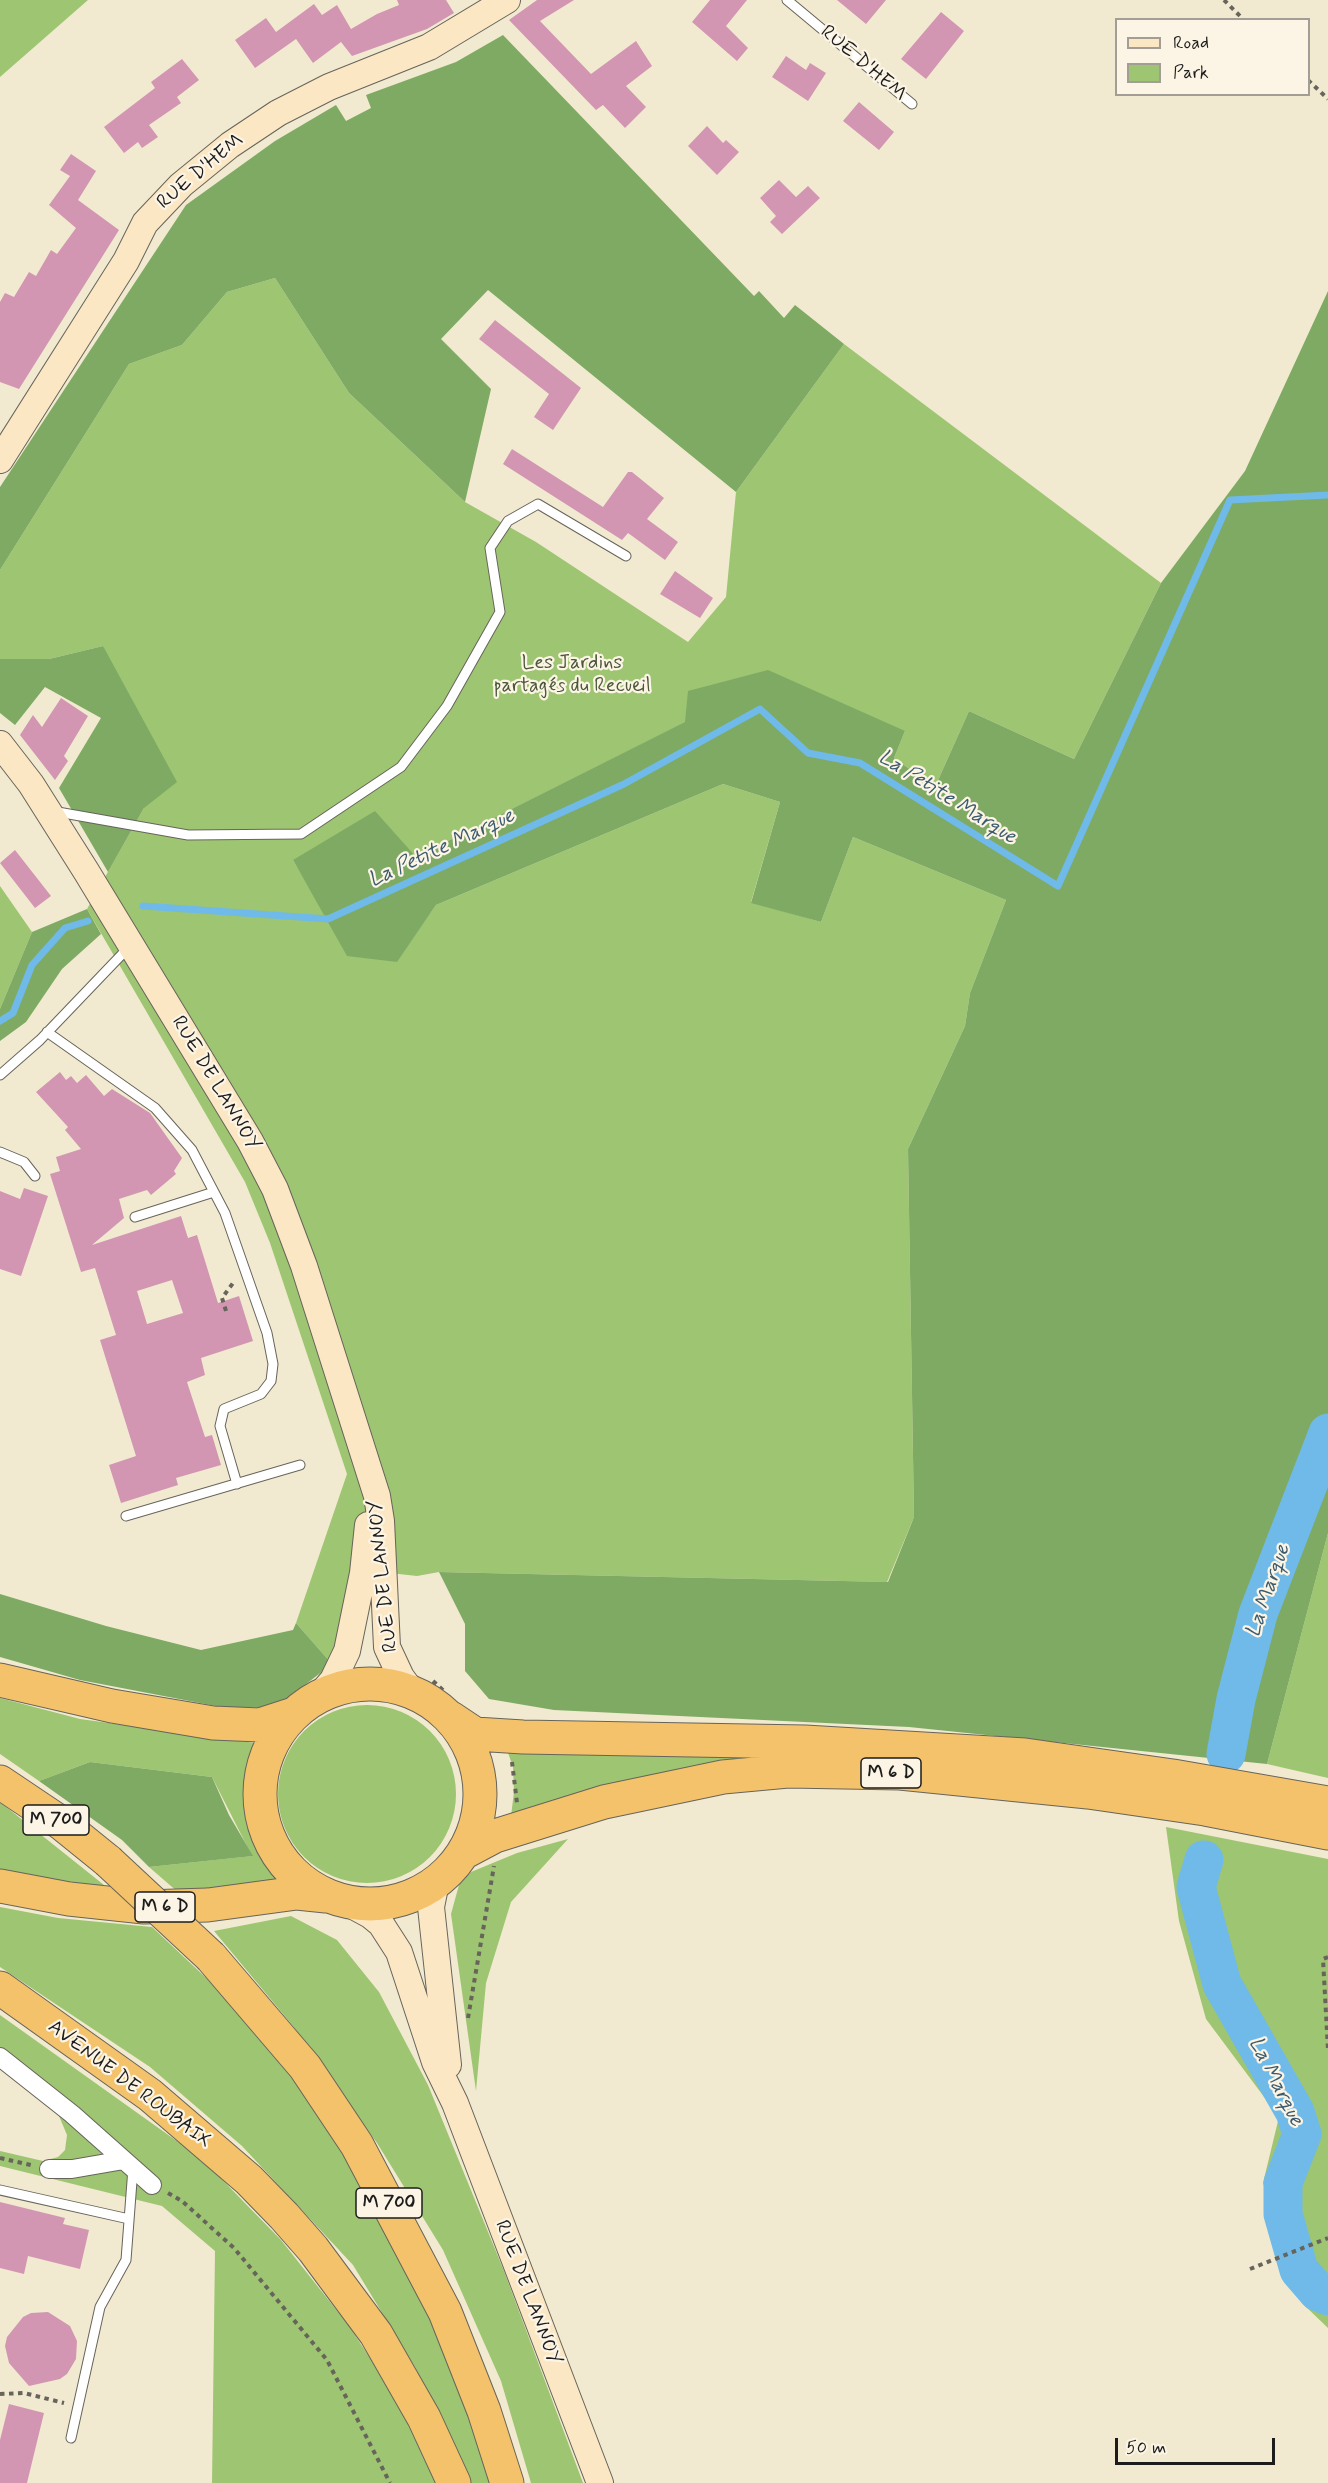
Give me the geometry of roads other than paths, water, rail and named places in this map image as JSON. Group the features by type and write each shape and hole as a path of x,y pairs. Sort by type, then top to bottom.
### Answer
{"highway":[{"path":"0,1680 112,1706 213,1723 260,1725 334,1689 365,1683 381,1684 412,1692 451,1718 467,1742 480,1784 477,1820 463,1853 436,1882 400,1900 373,1905 338,1900 303,1882 272,1846 261,1816 259,1784 267,1753 283,1725 307,1704"},
{"name":"M 6 D","path":"451,1718 476,1734 523,1737 805,1742 1025,1755 1183,1778 1328,1803"},
{"name":"M 6 D","path":"463,1853 495,1836 595,1804 684,1784 788,1771 900,1773 1088,1792 1217,1811 1328,1833"},
{"name":"M 700","path":"0,1782 61,1823 108,1861 211,1957 305,2067 352,2137 385,2195 445,2312 483,2411 507,2483"},
{"name":"M 6 D","path":"0,1886 69,1899 144,1907 208,1905 297,1893 338,1900"},
{"name":"AVENUE DE ROUBAIX","path":"0,1988 150,2095 249,2180 284,2216 327,2267 376,2334 424,2418 454,2483"}],"street":[{"name":"RUE D'HEM","path":"0,460 126,261 145,223 181,185 230,145 278,113 329,87 429,47 507,0"},
{"name":"RUE DE LANNOY","path":"0,744 47,810 131,945 250,1141 275,1189 304,1266 377,1496 381,1521 387,1647 393,1663 412,1692"},
{"name":"RUE DE LANNOY","path":"307,1704 333,1680 347,1651 359,1594 368,1533 363,1456"},
{"name":"RUE DE LANNOY","path":"436,1882 431,1899 433,1933 444,2044 455,2103"},
{"name":"RUE DE LANNOY","path":"338,1900 370,1915 386,1930 396,1945 435,2062 455,2103 600,2483"},
{"path":"0,2057 72,2114 152,2185"},
{"path":"49,2169 128,2164"}],"lane":[{"name":"RUE D'HEM","path":"787,0 912,104"},
{"path":"47,810 188,835 301,834 401,767 447,706 500,612 490,548 508,521 538,504 626,556"},
{"path":"0,1075 47,1032 131,945"},
{"path":"47,1032 155,1108 192,1150 225,1213 267,1333 273,1364 270,1381 261,1394 224,1409 220,1426 237,1484"},
{"path":"0,1152 24,1162 35,1176"},
{"path":"135,1217 214,1192"},
{"path":"126,1516 300,1466"},
{"path":"71,2438 100,2307 126,2260 129,2219 128,2164"},
{"path":"0,2190 129,2219"}],"waterway":[{"name":"La Petite Marque","path":"143,906 328,919 624,784 760,709 808,753 860,763 1058,886 1230,500 1328,495"},
{"name":"La Petite Marque","path":"0,1021 13,1013 32,965 65,928 88,921"},
{"name":"La Marque","path":"1226,1754 1236,1699 1258,1614 1328,1433"},
{"name":"La Marque","path":"1204,1860 1196,1887 1222,1984 1295,2112 1302,2134 1283,2183 1283,2214 1299,2270 1318,2292 1328,2296"}],"park label":[{"name":"Les Jardins partagés du Recueil","path":"572,676"}]}
